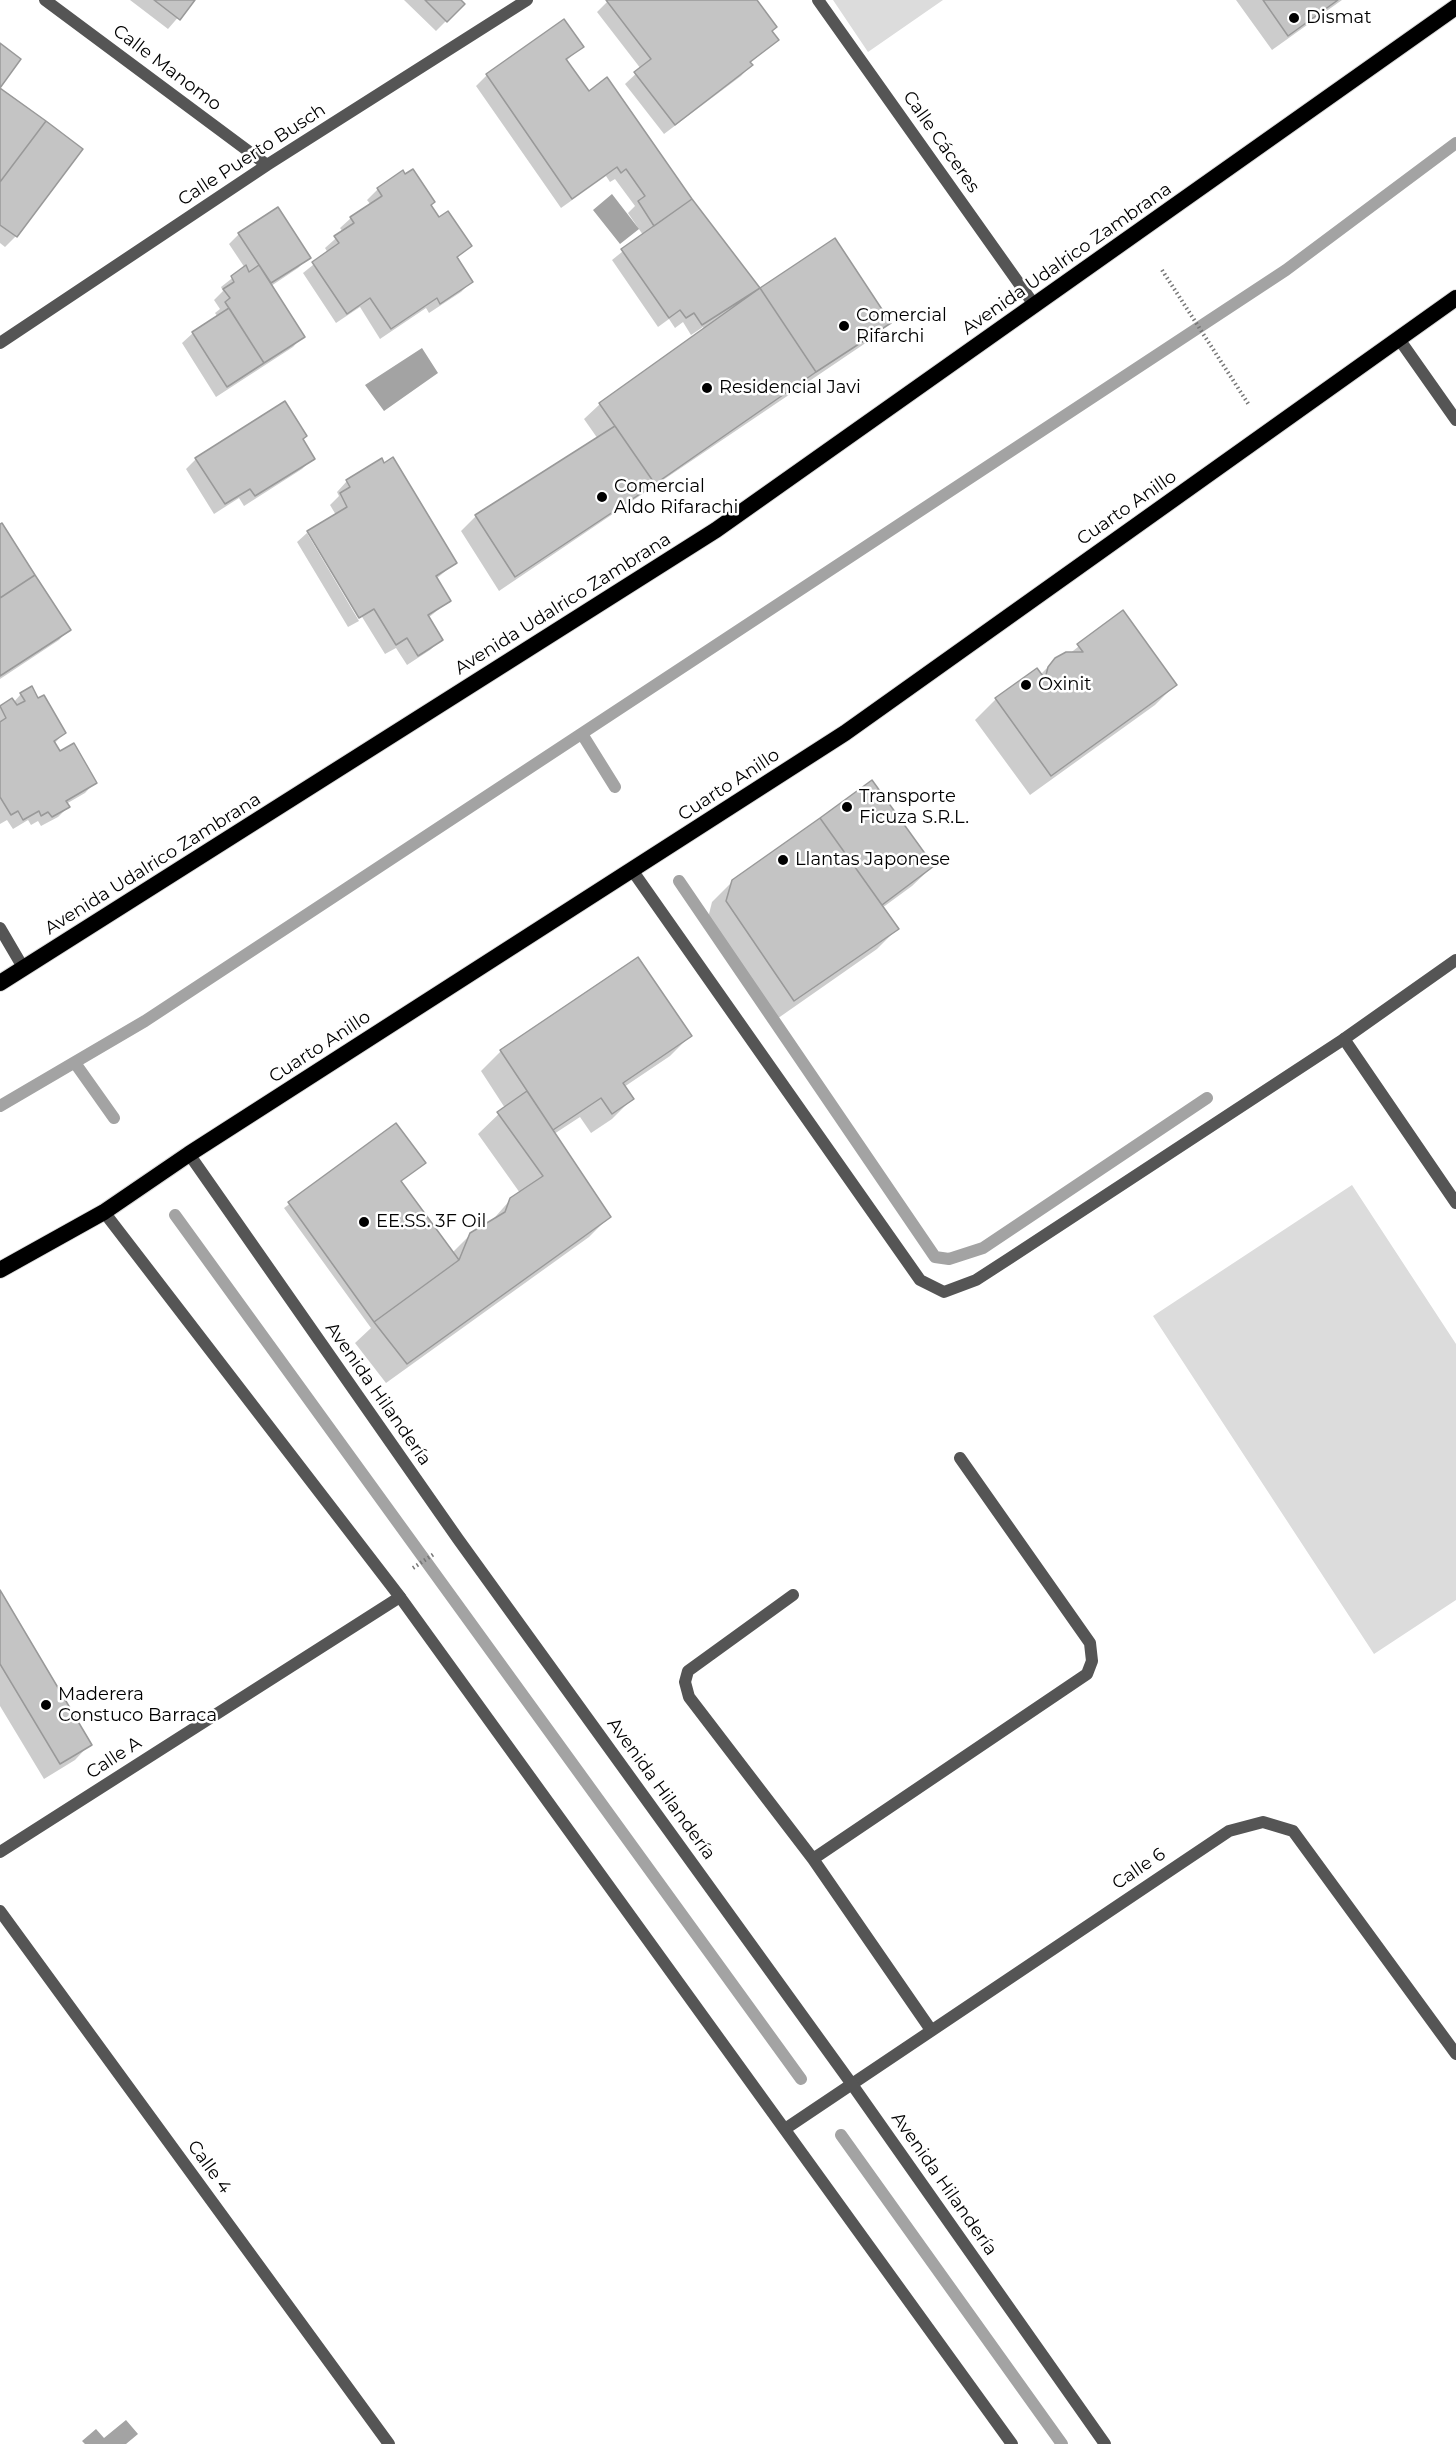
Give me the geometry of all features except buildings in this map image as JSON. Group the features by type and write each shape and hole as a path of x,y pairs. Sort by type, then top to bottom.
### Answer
{"highway":[{"name":"Avenida Udalrico Zambrana","path":"0,983 716,530 1456,7"},
{"name":"Cuarto Anillo","path":"0,1270 104,1212 189,1154 845,733 1456,298"}],"street":[{"name":"Calle Manomo","path":"45,0 267,165"},
{"name":"Calle Puerto Busch","path":"0,343 267,165 527,0"},
{"name":"Calle Cáceres","path":"818,0 1035,306"},
{"path":"1399,339 1456,420"},
{"path":"632,870 920,1281 944,1292 976,1280 1010,1258 1344,1039 1456,960"},
{"path":"0,928 24,969"},
{"path":"1344,1039 1456,1203"},
{"name":"Avenida Hilandería","path":"189,1154 458,1539 851,2083 1105,2444"},
{"path":"104,1212 400,1597 1012,2444"},
{"path":"813,1859 1087,1674 1092,1661 1090,1643 960,1458"},
{"path":"793,1595 688,1671 685,1683 689,1697 813,1859 931,2030"},
{"name":"Calle A","path":"0,1852 400,1597"},
{"name":"Calle 6","path":"785,2129 1229,1831 1263,1822 1293,1831 1456,2054"},
{"name":"Calle 4","path":"0,1911 389,2444"}],"path":[{"path":"1162,270 1249,405"},
{"path":"416,1567 437,1552"}],"shaded area":[{"path":"833,0 943,0 868,52"},
{"path":"612,194 639,229 620,244 593,210"},
{"path":"422,348 438,373 384,411 365,385"},
{"path":"1352,1185 1456,1344 1456,1600 1374,1654 1153,1316"},
{"path":"126,2420 138,2434 126,2444 85,2444 82,2441 96,2429 104,2438"}],"waterway":[{"path":"0,1106 145,1021 1286,270 1456,143"},
{"path":"582,734 615,787"},
{"path":"679,881 935,1257 949,1259 983,1248 1207,1098"},
{"path":"75,1063 114,1118"},
{"path":"175,1215 801,2079"},
{"path":"841,2135 1062,2444"}],"place":[{"name":"Dismat","path":"1294,18"},
{"name":"Comercial Rifarchi","path":"844,326"},
{"name":"Residencial Javi","path":"707,388"},
{"name":"Comercial Aldo Rifarachi","path":"602,497"},
{"name":"Oxinit","path":"1026,685"},
{"name":"Transporte Ficuza S.R.L.","path":"847,807"},
{"name":"Llantas Japonese","path":"783,860"},
{"name":"EE.SS. 3F Oil","path":"364,1222"},
{"name":"Maderera Constuco Barraca","path":"46,1705"}]}
